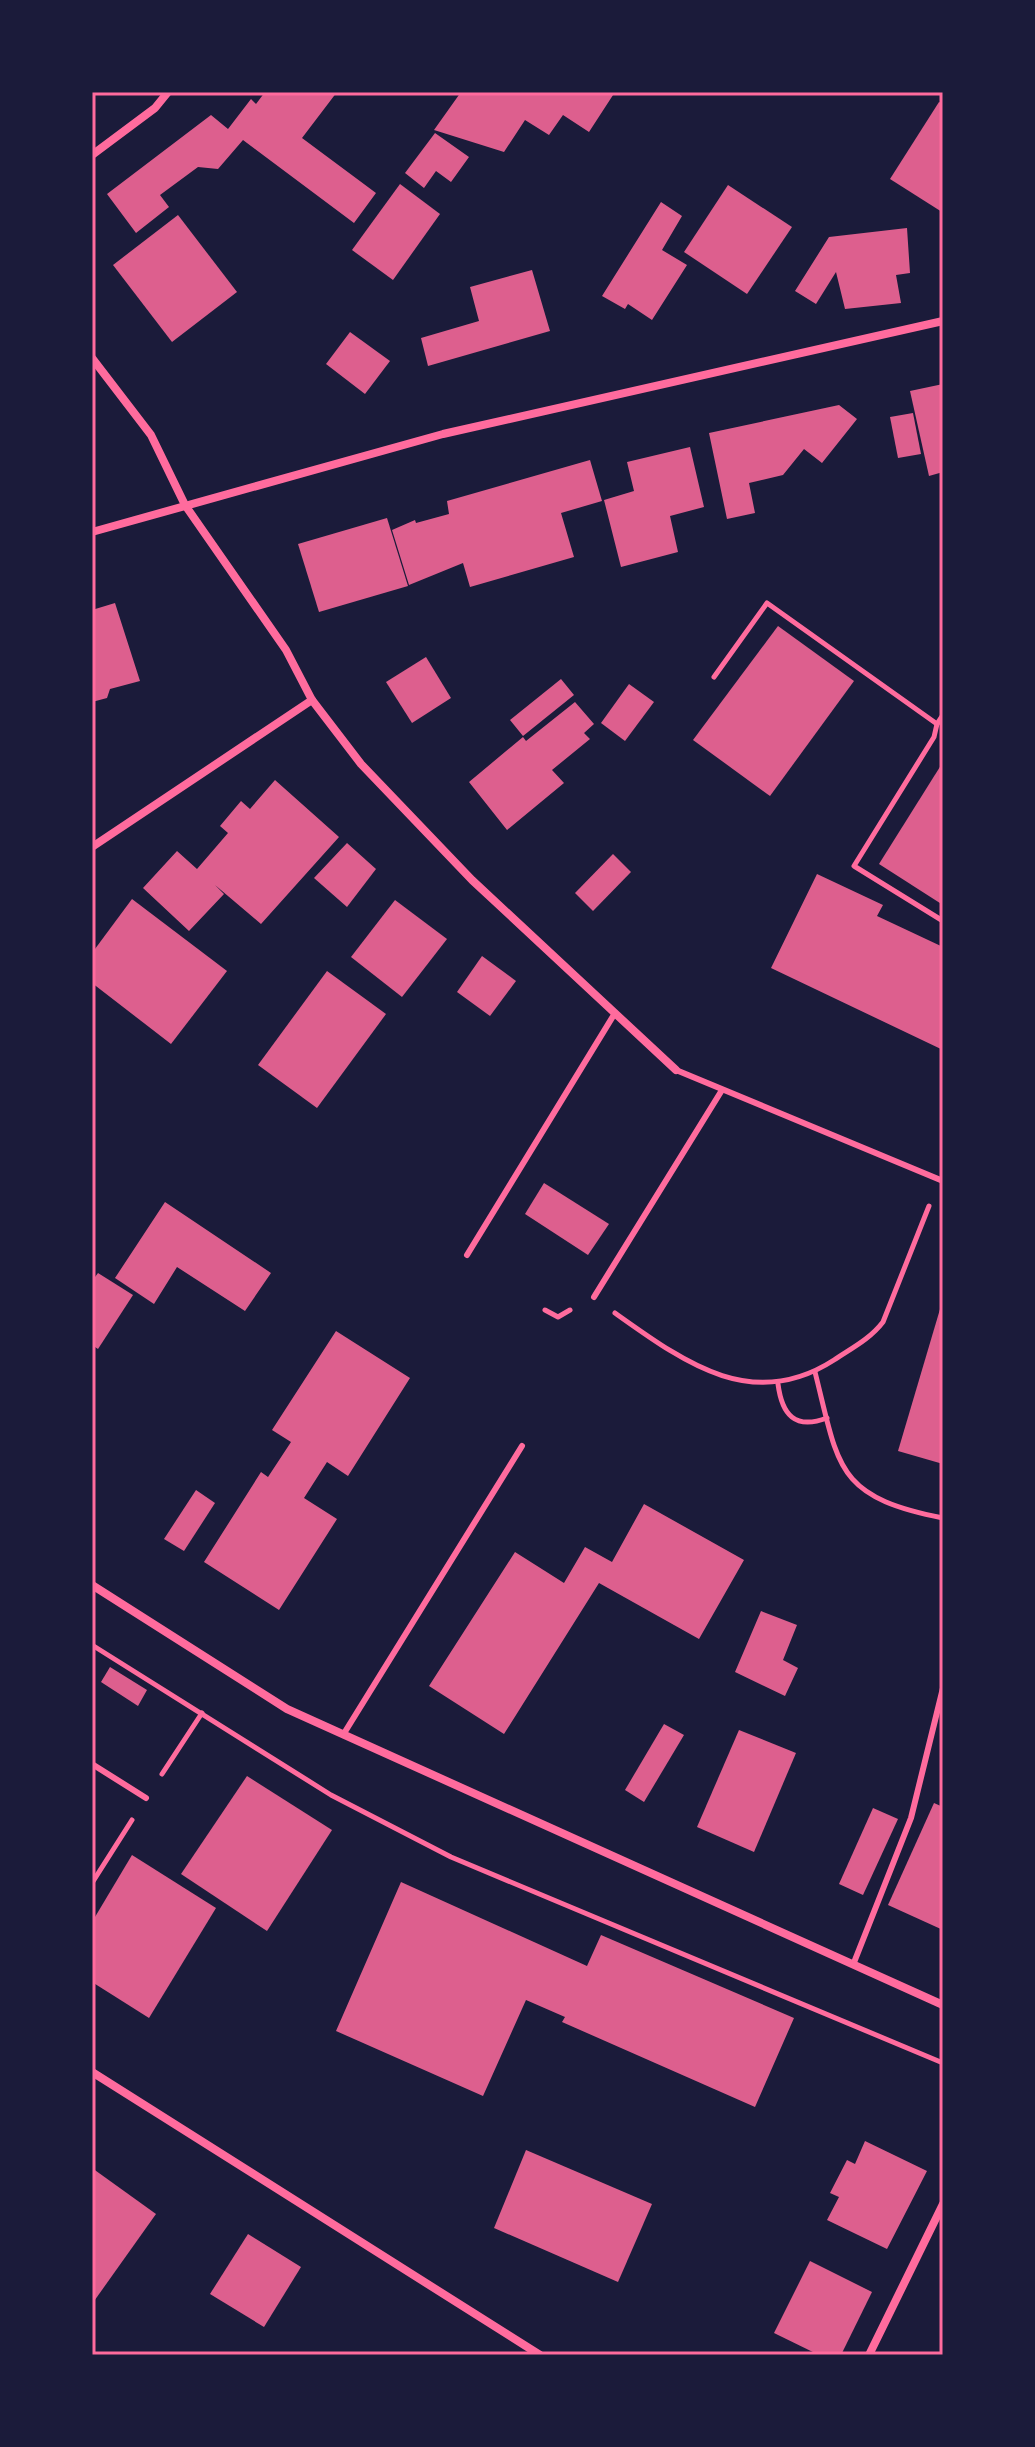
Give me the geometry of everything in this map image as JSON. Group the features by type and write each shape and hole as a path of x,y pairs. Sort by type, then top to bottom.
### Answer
{"street":[{"path":"92,155 155,108 168,92"},
{"path":"92,532 443,434 943,321"},
{"path":"92,358 151,435 185,505 286,650 312,700 361,764 472,880 676,1070"},
{"path":"92,847 312,700"},
{"path":"92,1585 287,1709 943,2005"},
{"path":"92,2072 540,2355"},
{"path":"869,2355 943,2204"}],"lane":[{"path":"467,1255 615,1013"},
{"path":"676,1070 941,1180"},
{"path":"594,1297 722,1090"},
{"path":"343,1735 522,1446"},
{"path":"853,1965 911,1818 943,1688"},
{"path":"92,1764 146,1798"}],"path":[{"path":"714,677 767,603 937,724"},
{"path":"943,715 934,737 854,866 943,921"},
{"path":"545,1310 558,1317 594,1297 663,1347 734,1381 778,1384 815,1372 873,1335 883,1322 941,1180"},
{"path":"815,1372 843,1471 863,1490 908,1511 943,1518"},
{"path":"778,1384 780,1402 794,1420 804,1424 827,1418"},
{"path":"92,1645 331,1795 451,1857 943,2063"}],"building":[{"path":"265,92 337,92 302,138 376,193 354,223 243,140 218,169 198,167 160,195 169,207 136,233 107,194 211,115 228,129 251,99 256,104"},
{"path":"461,92 615,92 589,132 563,115 549,135 525,120 504,152 434,130"},
{"path":"939,102 943,104 942,212 890,179"},
{"path":"435,133 469,157 451,182 436,171 424,188 405,173"},
{"path":"400,184 440,214 393,280 352,250"},
{"path":"728,185 792,227 747,294 684,252"},
{"path":"661,202 682,216 662,250 687,265 652,320 628,304 625,309 602,296"},
{"path":"178,215 237,292 172,342 113,265"},
{"path":"907,228 910,273 896,275 901,303 845,309 836,272 816,304 795,291 829,237"},
{"path":"532,270 550,331 428,366 421,338 479,321 470,287"},
{"path":"350,332 390,361 365,394 326,364"},
{"path":"943,384 943,472 929,476 910,391"},
{"path":"839,405 857,419 822,463 804,449 783,475 749,483 755,513 727,519 709,433"},
{"path":"913,413 921,454 898,458 890,417"},
{"path":"690,447 704,507 670,516 678,552 621,567 604,500 634,491 627,462"},
{"path":"590,460 602,501 561,513 574,557 470,587 463,563 409,585 392,530 415,520 416,523 449,514 447,501"},
{"path":"387,518 408,586 319,612 298,544"},
{"path":"115,603 140,681 110,689 107,698 92,702 92,610"},
{"path":"778,626 854,681 770,796 693,740"},
{"path":"426,657 451,698 412,723 386,682"},
{"path":"561,679 574,695 523,736 510,720"},
{"path":"629,684 654,702 625,741 601,723"},
{"path":"575,702 594,724 584,733 590,739 552,770 564,783 507,830 469,782 523,737 526,741"},
{"path":"943,762 943,905 879,864"},
{"path":"275,780 339,837 261,924 215,885 224,894 189,931 143,888 177,851 197,869 228,833 220,826 241,801 250,809"},
{"path":"347,843 376,869 347,907 314,878"},
{"path":"613,854 631,872 593,911 575,893"},
{"path":"817,874 883,905 877,916 943,947 943,1050 771,968"},
{"path":"132,899 227,971 171,1044 92,983 92,953"},
{"path":"395,900 447,939 402,997 351,957"},
{"path":"482,956 516,981 490,1016 457,992"},
{"path":"327,971 386,1014 317,1108 258,1065"},
{"path":"544,1183 609,1224 588,1255 525,1214"},
{"path":"165,1202 271,1273 245,1311 177,1267 154,1304 115,1278"},
{"path":"98,1273 133,1295 98,1349 92,1345 92,1281"},
{"path":"943,1299 943,1464 898,1451"},
{"path":"336,1331 410,1378 348,1476 327,1462 304,1498 337,1519 279,1610 204,1562 261,1472 268,1477 291,1442 272,1430"},
{"path":"196,1490 215,1503 184,1551 164,1539"},
{"path":"644,1504 744,1560 699,1639 599,1583 504,1734 429,1686 515,1552 564,1583 585,1547 612,1562"},
{"path":"761,1611 797,1625 783,1660 798,1668 785,1696 735,1672"},
{"path":"110,1667 147,1690 138,1706 101,1682"},
{"path":"664,1724 684,1735 644,1802 625,1790"},
{"path":"739,1730 796,1753 754,1852 697,1827"},
{"path":"247,1776 332,1830 267,1931 181,1874"},
{"path":"934,1803 943,1807 943,1930 888,1905"},
{"path":"873,1808 898,1819 863,1895 839,1884"},
{"path":"132,1855 216,1908 149,2018 92,1982 92,1922"},
{"path":"401,1882 587,1966 601,1935 794,2018 755,2107 562,2022 565,2017 526,2000 483,2096 336,2031"},
{"path":"865,2141 927,2171 887,2249 827,2220 839,2197 830,2193 847,2160 855,2164"},
{"path":"526,2150 652,2204 618,2282 494,2228"},
{"path":"92,2168 156,2214 92,2304"},
{"path":"248,2234 301,2267 264,2327 210,2294"},
{"path":"810,2261 872,2292 841,2355 819,2355 774,2333"}]}
